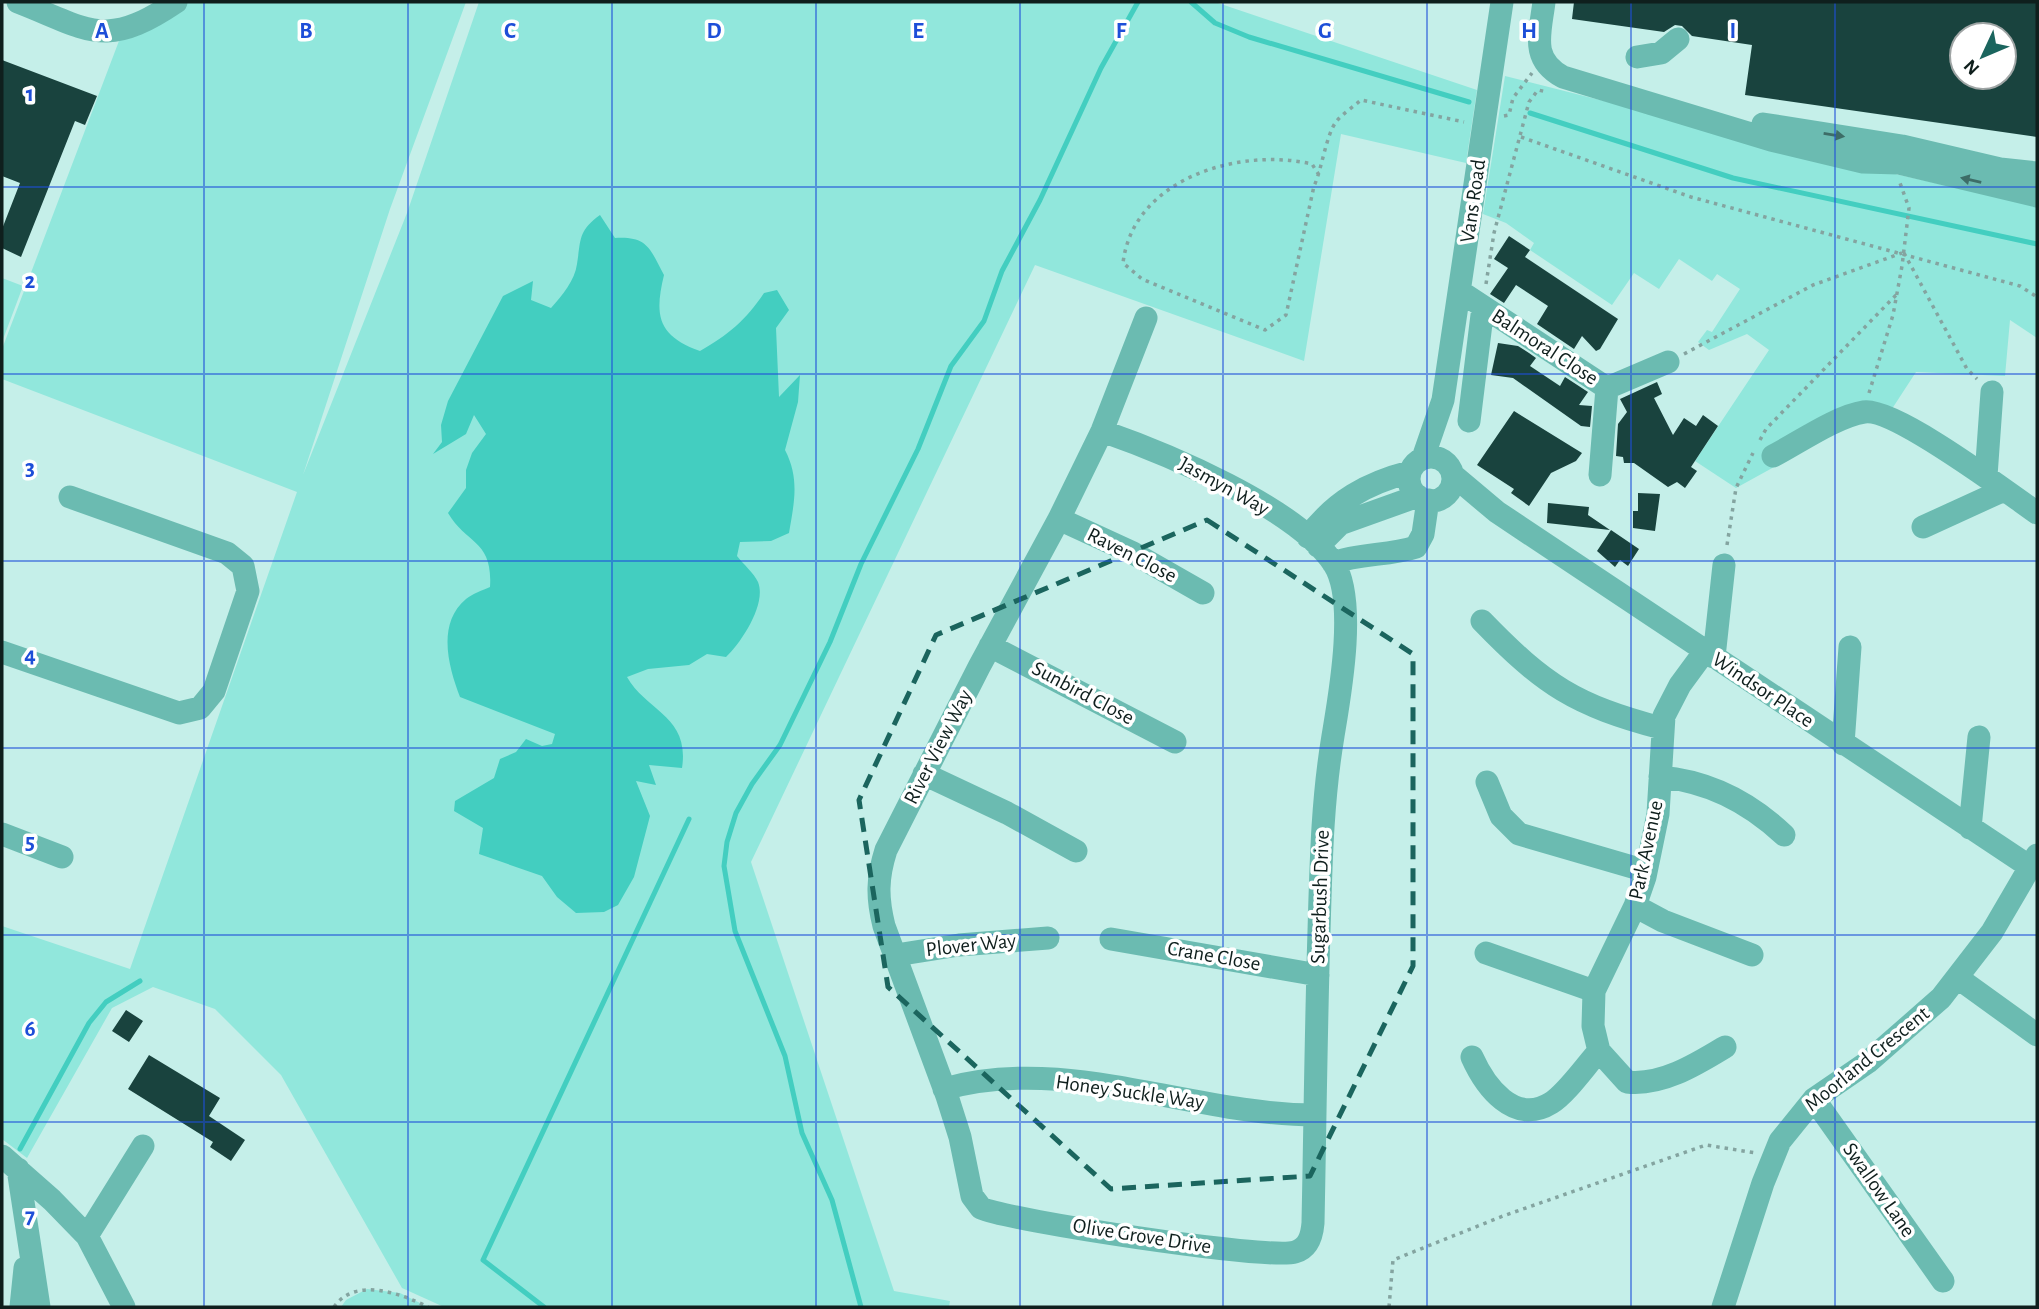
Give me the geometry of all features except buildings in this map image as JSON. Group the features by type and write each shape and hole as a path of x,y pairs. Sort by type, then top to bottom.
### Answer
{"street":[{"path":"18,2 99,33 143,22 176,2"},
{"name":"Vans Road","path":"1433,466 1491,122 1502,2"},
{"path":"1544,2 1538,42 1545,64 1563,77 1771,141 1863,162 1899,163 2037,195"},
{"path":"1637,57 1661,53 1678,39"},
{"path":"1670,110 1902,146 2000,169 2037,173"},
{"name":"Balmoral Close","path":"1461,292 1607,388"},
{"name":"Balmoral Close","path":"1469,421 1483,307"},
{"name":"River View Way","path":"972,1196 960,1137 877,897 878,873 886,850 924,774 1059,519 1102,431 1146,318"},
{"name":"Balmoral Close","path":"1607,388 1668,362"},
{"name":"Balmoral Close","path":"1600,475 1607,388"},
{"path":"1992,392 1995,483"},
{"path":"1773,456 1864,412 1888,415 2037,513"},
{"name":"Jasmyn Way","path":"1102,431 1212,476 1313,541 1333,563"},
{"path":"1313,541 1340,524 1448,493 1433,466"},
{"path":"1428,498 1412,489 1433,466"},
{"path":"1313,541 1320,520 1349,496 1370,484 1433,466"},
{"name":"Windsor Place","path":"1433,466 1497,512 1970,828 2034,861"},
{"path":"1923,527 1995,483"},
{"path":"2,652 179,713 200,708 214,691 248,591 243,566 227,553 70,497"},
{"path":"1333,563 1354,556 1394,554 1416,547 1423,534 1428,498"},
{"name":"Windsor Place","path":"1428,498 1497,512"},
{"name":"Raven Close","path":"1059,519 1133,553 1203,593"},
{"name":"Sugarbush Drive","path":"1312,1235 1322,804 1344,661 1343,586 1333,563"},
{"path":"1709,654 1724,565"},
{"path":"1482,621 1524,662 1566,694 1615,717 1661,729"},
{"name":"Sunbird Close","path":"990,646 1175,742"},
{"path":"1843,744 1850,647"},
{"name":"Park Avenue","path":"1599,1051 1593,1026 1594,991 1635,906 1646,871 1658,814 1661,729 1668,704 1709,654"},
{"path":"1970,828 1979,737"},
{"path":"924,774 1007,813 1076,851"},
{"path":"1660,777 1697,783 1737,799 1784,835"},
{"path":"1487,782 1501,816 1519,834 1646,871"},
{"path":"2,834 62,857"},
{"name":"Moorland Crescent","path":"1723,1307 1772,1156 1792,1124 1814,1099 1895,1040 1958,978 1998,923 2034,861"},
{"path":"1635,906 1663,921 1752,955"},
{"name":"Plover Way","path":"895,954 959,945 1048,938"},
{"name":"Crane Close","path":"1111,939 1318,975"},
{"path":"1486,953 1594,991"},
{"path":"1958,978 2037,1035"},
{"path":"1472,1057 1494,1095 1515,1106 1529,1108 1553,1101 1599,1051 1623,1080 1639,1082 1687,1069 1725,1047"},
{"name":"Honey Suckle Way","path":"944,1089 994,1079 1054,1081 1268,1113 1315,1115"},
{"name":"Swallow Lane","path":"1814,1099 1943,1281"},
{"path":"87,1236 143,1146"},
{"path":"10,1162 87,1236 124,1307"},
{"path":"10,1162 39,1307"},
{"name":"Olive Grove Drive","path":"972,1196 976,1203 989,1211 1238,1251 1295,1252 1303,1248 1312,1235"},
{"path":"21,1307 29,1251"}],"path":[{"path":"1319,175 1312,164 1297,160 1238,162 1190,174 1147,209 1126,239 1123,263 1142,279 1265,330 1286,314 1319,175 1335,123 1361,100 1491,122 1509,116 1513,98 1528,76 1545,64"},
{"path":"1483,307 1494,233 1529,102"},
{"path":"1521,136 1691,197 2020,286 2037,297"},
{"path":"1864,412 1897,294 1909,208"},
{"path":"1668,362 1813,285 1904,253"},
{"path":"1904,253 1967,369 1992,392"},
{"path":"1724,565 1736,488 1766,429 1897,294"},
{"path":"1389,1307 1394,1260 1503,1216 1706,1145 1772,1156"},
{"path":"334,1307 339,1299 366,1289 400,1293 428,1307"}],"highlighted area":[{"path":"1207,520 1413,654 1413,966 1310,1176 1111,1189 888,987 859,800 936,635"}],"shaded area":[{"path":"189,2 466,2 390,209 303,475 407,213 479,2 1215,2 1477,90 1466,163 1341,134 1304,361 1035,265 751,862 894,1291 950,1301 949,1307 444,1307 402,1288 281,1075 215,1009 153,987 112,1008 27,1158 2,1139 2,926 130,969 297,492 2,379 2,349 122,33 151,27"},
{"path":"1505,76 1873,169 2037,206 2037,338 2010,320 2005,376 1916,372 1888,415 1876,411 1736,488 1695,461 1769,350 1747,334 1709,350 1698,342 1707,330 1712,332 1740,289 1717,274 1712,281 1679,259 1659,289 1634,273 1612,305 1530,250 1534,243 1506,223 1483,214"},
{"path":"600,215 615,238 635,239 651,251 664,275 660,302 662,323 675,339 700,351 728,333 764,293 777,290 789,310 776,328 779,397 800,375 798,402 785,450 794,481 789,533 771,541 740,542 737,556 758,582 759,601 745,633 726,657 707,654 689,665 648,669 627,677 635,689 665,716 680,737 682,768 649,765 656,785 636,781 650,816 634,877 618,905 604,912 576,913 557,897 542,876 479,854 483,828 454,811 455,801 494,778 500,759 516,752 526,739 542,746 552,744 555,734 460,697 449,660 448,633 457,609 466,599 490,587 490,572 483,551 448,513 466,488 466,470 472,453 486,434 474,415 466,434 433,454 442,442 441,425 448,401 503,296 533,281 531,300 551,308 574,276 584,231"},
{"path":"2,278 23,286 2,342"},
{"path":"367,1289 400,1293 428,1307 341,1307 346,1300"}],"waterway":[{"path":"861,1307 832,1200 802,1133 785,1056 735,931 724,866 727,842 736,813 752,784 780,745 830,642 861,564 918,449 951,366 984,321 1002,271 1040,200 1101,68 1138,2"},
{"path":"1191,2 1215,23 1249,37 1469,102"},
{"path":"1530,113 1733,178 2037,244"},
{"path":"544,1307 483,1260 689,819"},
{"path":"20,1149 89,1023 106,1002 140,981"}]}
